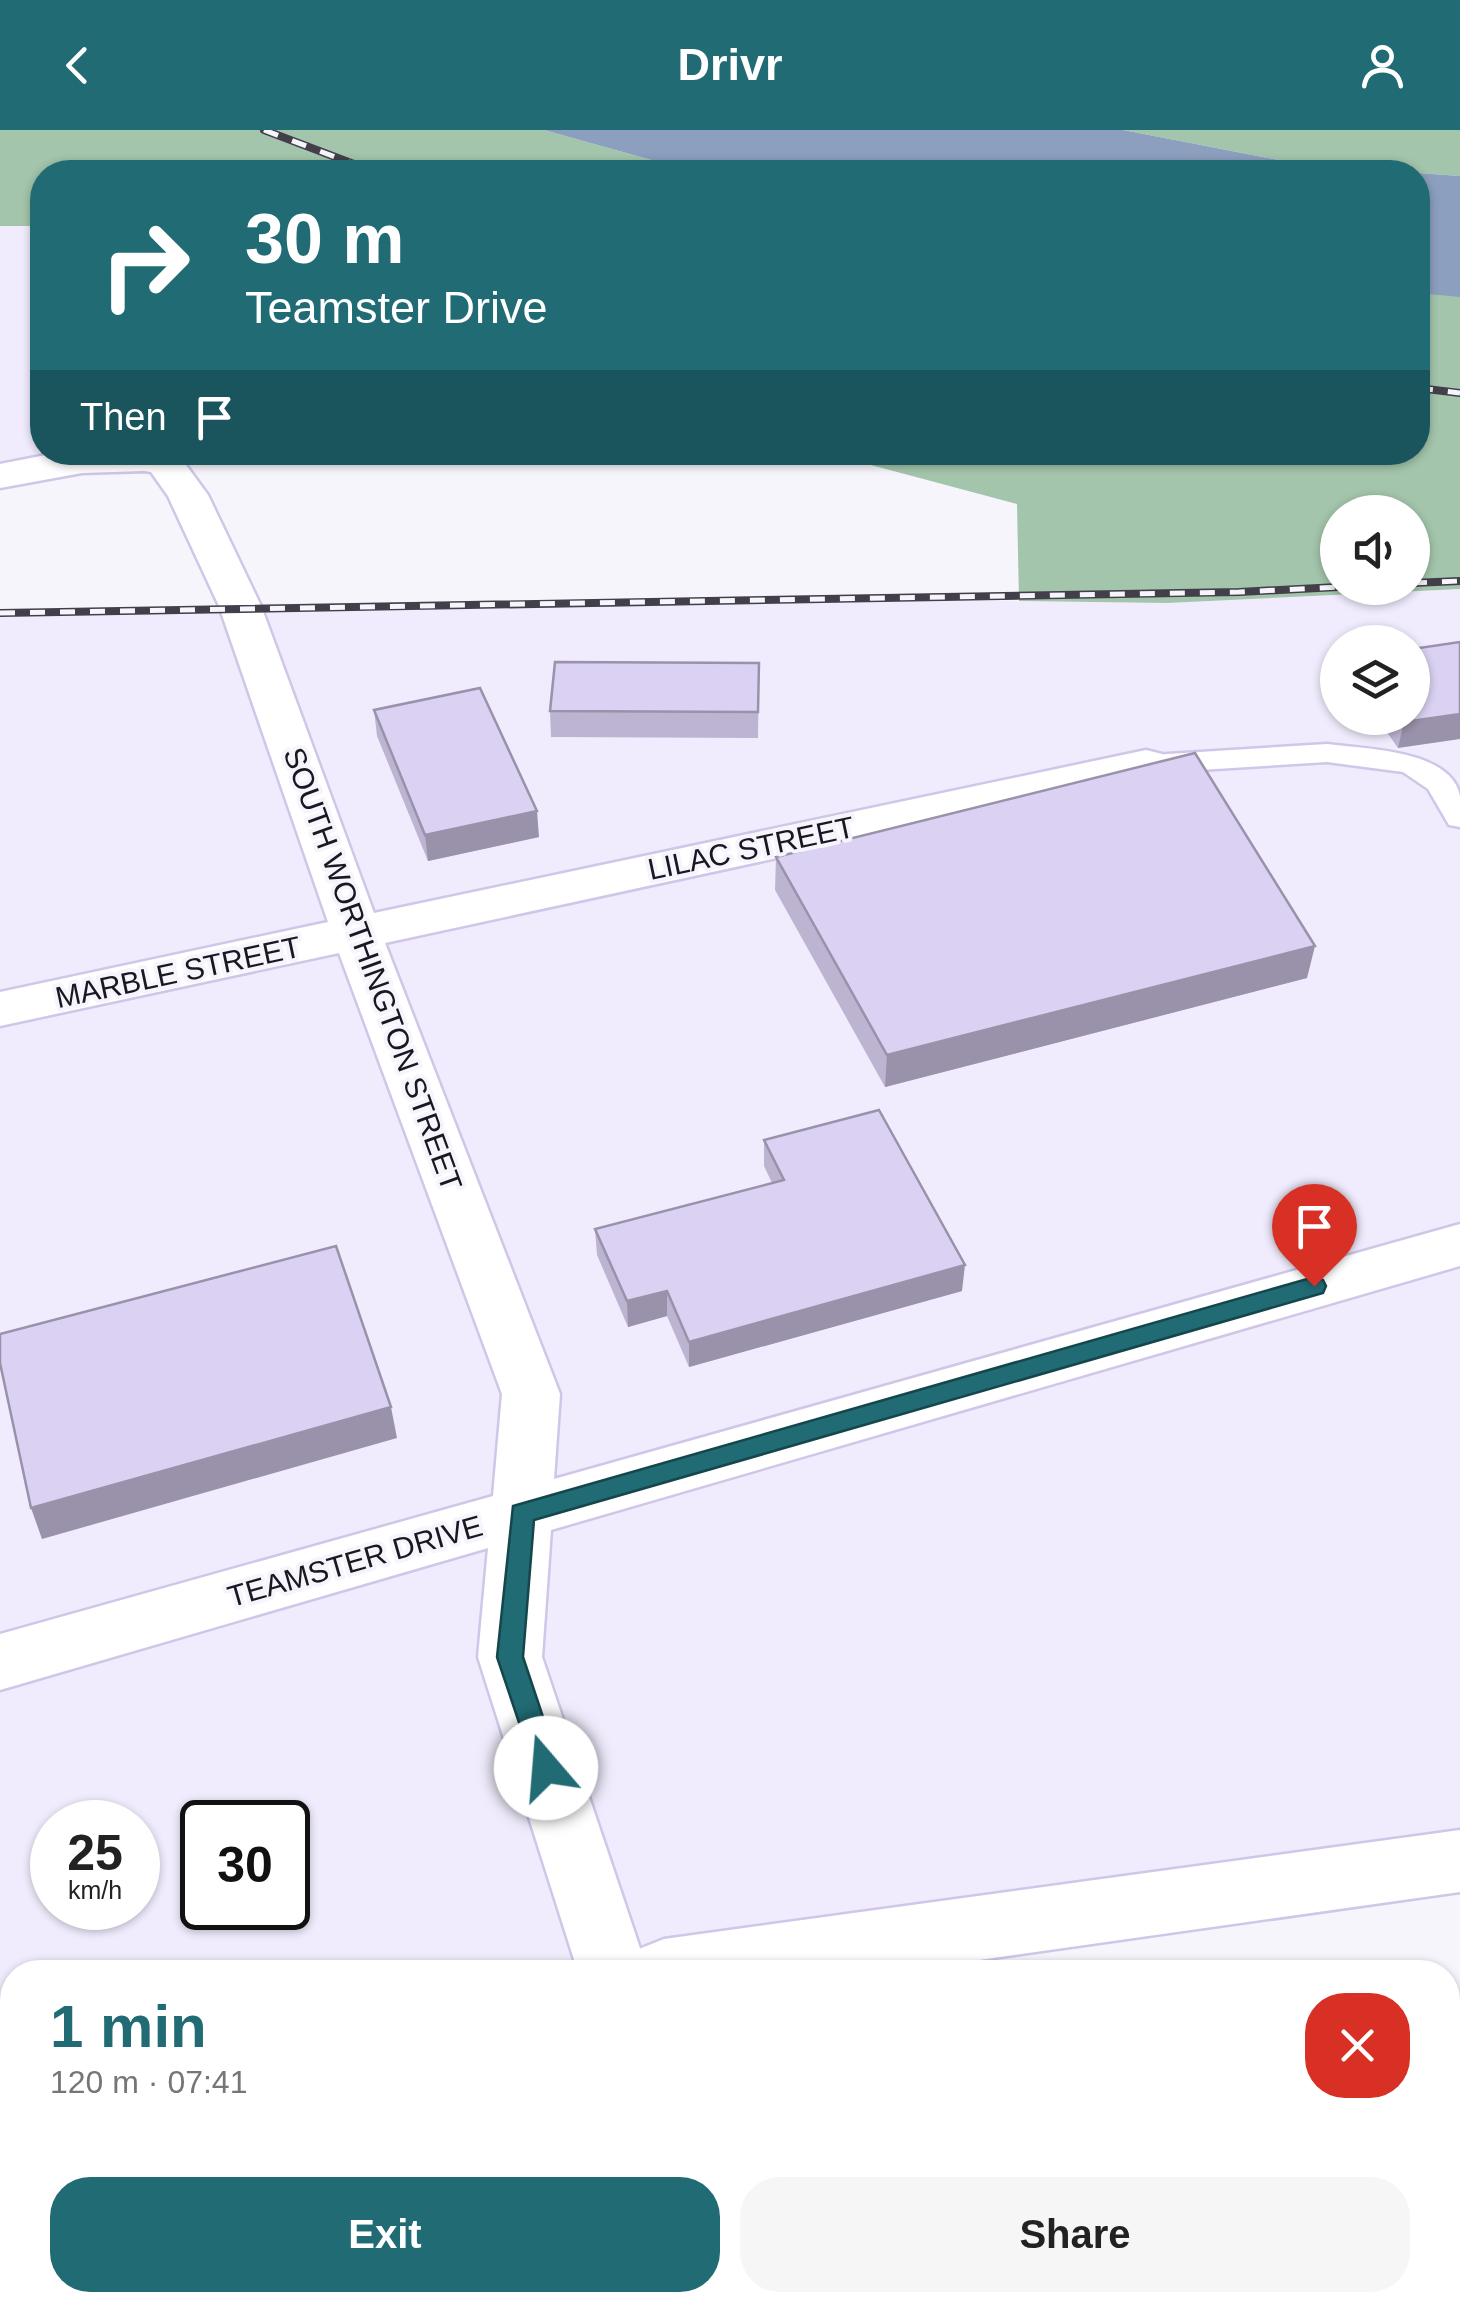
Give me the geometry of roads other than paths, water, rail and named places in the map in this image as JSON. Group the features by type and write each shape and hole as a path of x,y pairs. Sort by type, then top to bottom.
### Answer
{"street":[{"name":"SOUTH WORTHINGTON STREET","path":"0,476 65,465"},
{"name":"SOUTH WORTHINGTON STREET","path":"167,465 177,476 239,604 357,934 531,1394 510,1657 610,1960"},
{"name":"LILAC STREET","path":"357,934 1146,764"},
{"name":"MARBLE STREET","path":"0,1009 357,934"},
{"name":"TEAMSTER DRIVE","path":"0,1662 1460,1245"},
{"path":"751,1960 1460,1862"}],"lane":[{"path":"1146,764 1327,753 1411,764 1439,783 1460,818"}],"water":[{"path":"544,130 1123,130 1279,160 651,160"},
{"path":"1430,174 1460,176 1460,297 1430,294"}],"railway":[{"path":"264,130 343,160"},
{"path":"1430,389 1460,393"},
{"path":"1430,582 1460,581"},
{"path":"0,613 1320,588"}]}
